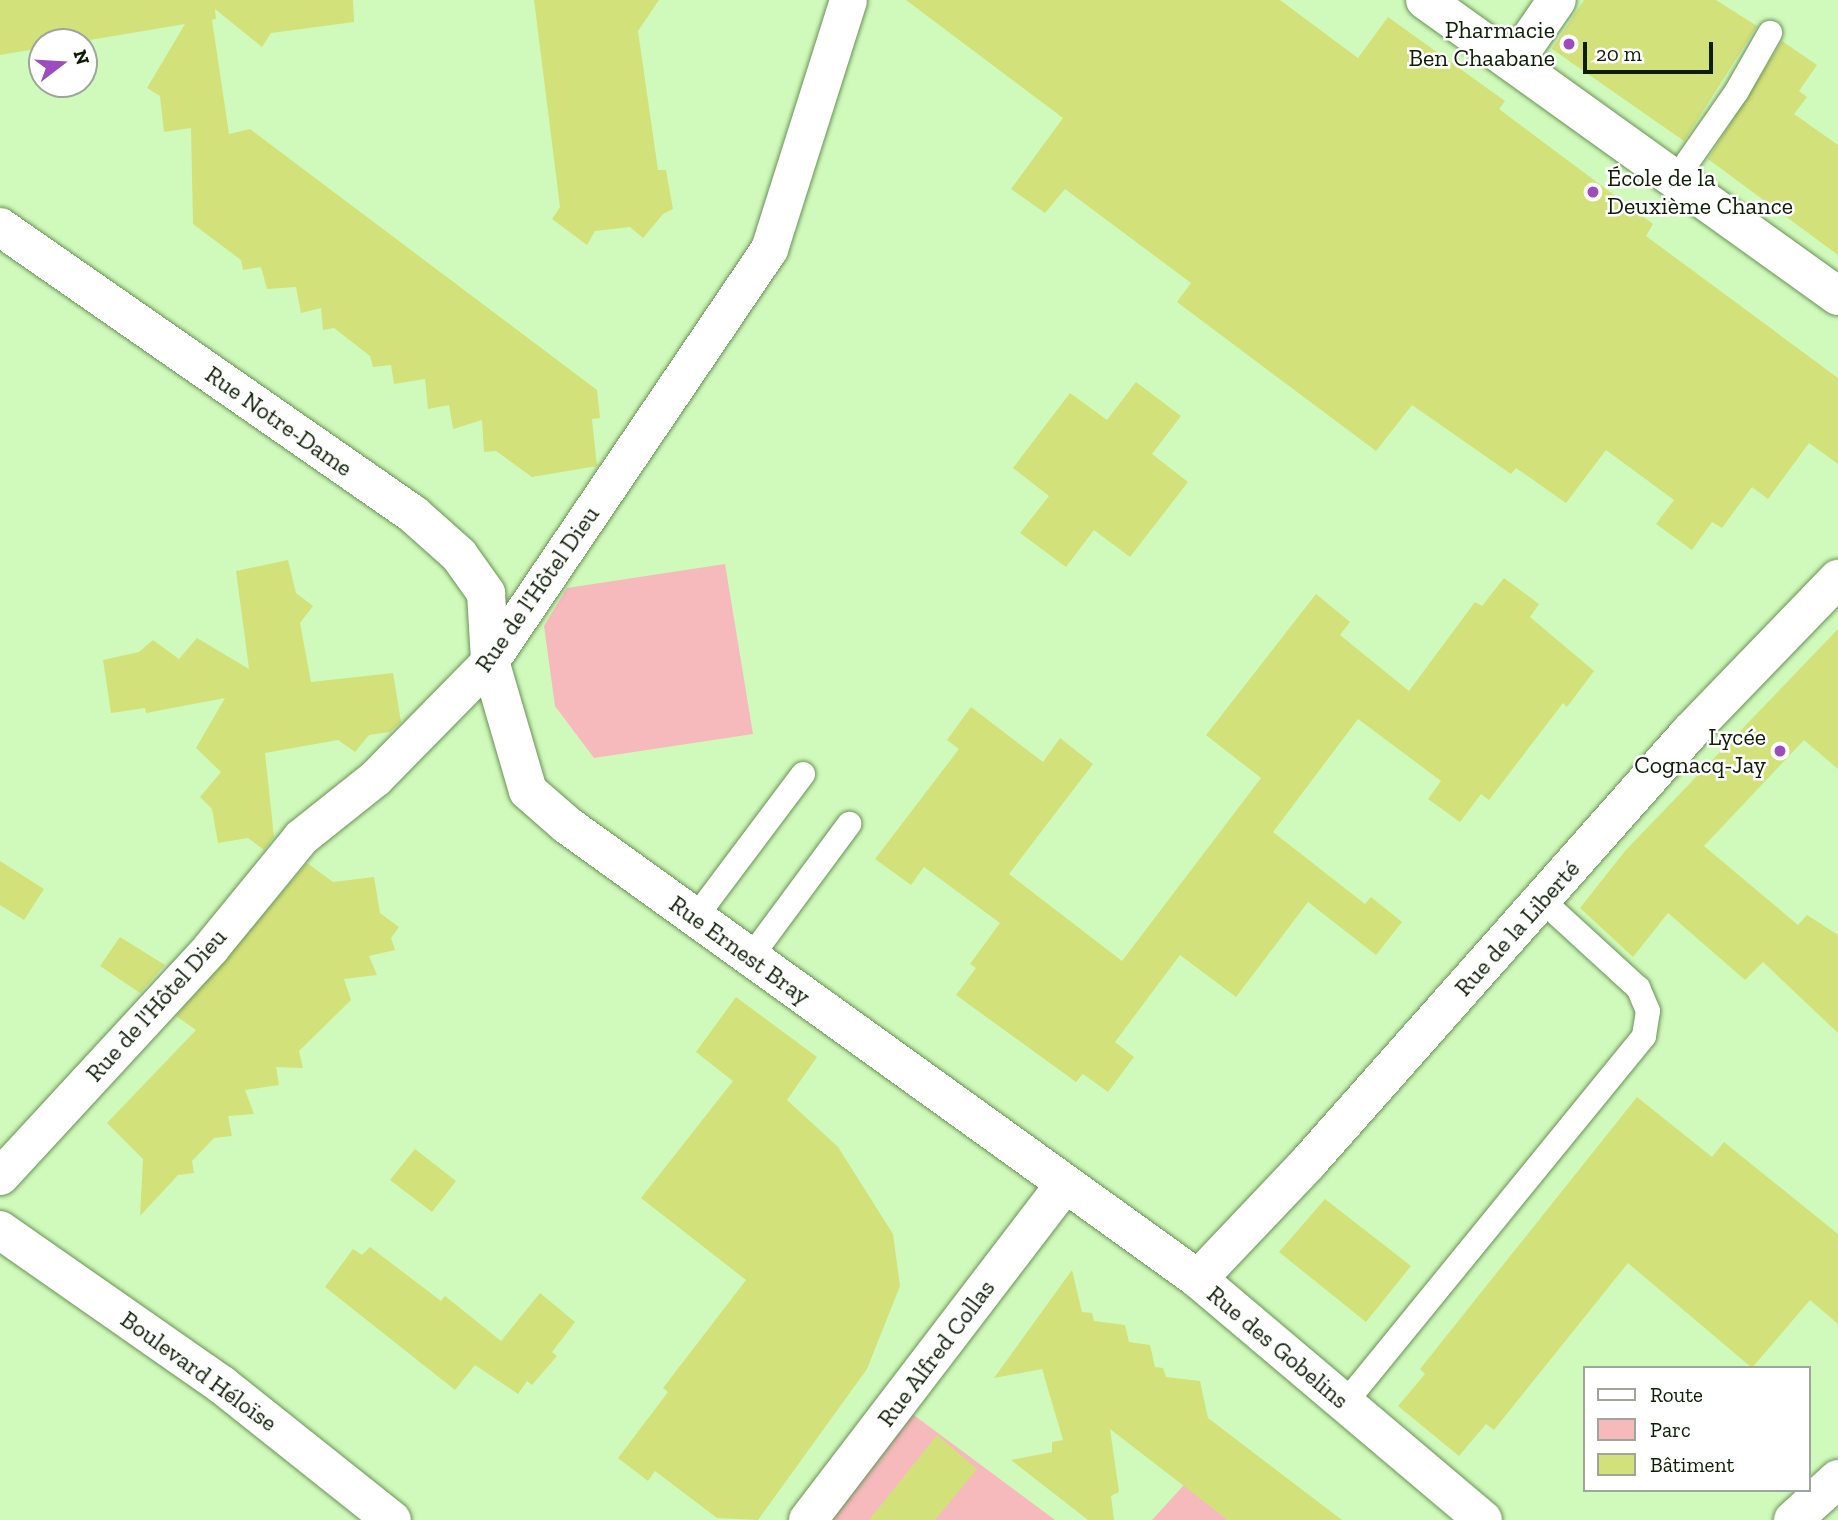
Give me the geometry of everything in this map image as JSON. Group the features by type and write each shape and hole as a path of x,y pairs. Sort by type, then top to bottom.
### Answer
{"street":[{"name":"Rue de l'Hôtel Dieu","path":"0,1176 211,947 301,837 375,778 490,661 769,249 848,0"},
{"path":"1425,0 1838,296"},
{"path":"1514,62 1557,0"},
{"name":"Rue Notre-Dame","path":"0,227 413,514 459,555 486,593 490,661"},
{"name":"Rue de la Liberté","path":"1198,1279 1308,1163 1690,732 1838,579"},
{"name":"Rue Ernest Bray","path":"490,661 528,791 567,825 1064,1185"},
{"name":"Rue des Gobelins","path":"1064,1185 1198,1279 1483,1520"},
{"name":"Rue Alfred Collas","path":"808,1520 1064,1185"},
{"name":"Boulevard Héloïse","path":"0,1230 222,1385 392,1520"},
{"path":"1793,1520 1838,1479"},
{"path":"1818,1520 1838,1491"}],"lane":[{"path":"1675,180 1737,91 1770,33"},
{"path":"695,918 803,774"},
{"path":"750,958 849,824"},
{"path":"1345,1403 1644,1036 1648,1011 1638,988 1542,900"}],"green space":[{"path":"725,564 753,734 594,758 555,706 544,626 567,588"},
{"path":"907,1410 1055,1520 830,1520"},
{"path":"1184,1485 1228,1520 1152,1520"}],"building":[{"path":"0,0 353,0 354,22 271,33 262,47 215,9 216,19 212,20 229,134 250,129 597,390 600,418 592,419 597,466 532,477 496,451 484,452 482,420 453,429 449,405 428,409 425,379 394,384 391,365 373,367 370,356 334,328 323,330 321,308 301,313 296,287 267,289 261,267 243,270 241,260 193,224 191,128 164,132 160,96 147,88 185,24 98,39 98,28 28,28 28,50 0,55"},
{"path":"534,0 659,0 638,31 658,170 666,170 673,209 663,214 643,238 630,227 595,231 587,245 552,219 560,207"},
{"path":"906,0 1280,0 1358,58 1388,17 1505,101 1499,109 1653,224 1646,236 1838,378 1838,464 1809,443 1768,499 1752,487 1722,528 1712,522 1692,550 1656,524 1674,500 1606,450 1566,503 1516,468 1511,474 1412,405 1376,451 1177,302 1191,283 1065,189 1045,213 1011,189 1063,118"},
{"path":"1584,0 1716,0 1757,26 1684,141 1552,49"},
{"path":"1782,41 1817,65 1799,91 1807,97 1794,114 1838,145 1838,255 1708,159"},
{"path":"1136,382 1181,416 1152,454 1188,482 1130,557 1094,530 1066,567 1020,533 1049,496 1013,468 1070,393 1107,420"},
{"path":"288,560 296,593 313,606 300,623 311,682 393,673 401,722 390,732 369,735 355,752 338,740 265,753 274,837 264,850 248,838 218,843 212,809 200,797 221,772 196,748 225,698 146,713 145,708 111,713 103,660 139,652 153,640 179,659 197,638 249,669 236,571"},
{"path":"1504,578 1539,604 1530,617 1594,671 1567,707 1563,703 1489,800 1481,794 1460,822 1428,799 1441,781 1358,719 1273,832 1365,904 1371,897 1402,922 1376,955 1308,902 1236,997 1180,955 1115,1042 1134,1057 1108,1092 1083,1074 1076,1082 956,995 976,968 970,964 1000,923 924,867 911,885 875,859 959,749 947,740 971,707 1043,762 1060,738 1093,764 1009,874 1122,961 1261,778 1206,735 1316,594 1350,622 1340,635 1409,691 1475,602 1482,606"},
{"name":"Lycée Cognacq-Jay","path":"1838,629 1838,769 1804,740 1704,846 1798,925 1807,915 1838,935 1838,1033 1763,962 1745,980 1668,913 1633,957 1580,908 1625,851"},
{"path":"0,861 44,889 24,920 0,905"},
{"path":"307,863 333,882 374,877 380,913 399,927 391,938 395,950 369,956 377,975 344,979 351,1000 299,1051 303,1068 276,1067 279,1085 245,1090 254,1114 228,1116 232,1136 214,1138 192,1161 194,1173 178,1175 140,1216 143,1159 107,1123 196,1030 176,1016"},
{"path":"120,937 165,965 140,993 100,966"},
{"path":"736,997 817,1057 787,1100 838,1147 893,1234 900,1286 867,1369 758,1520 717,1518 655,1471 648,1481 618,1458 668,1392 663,1388 746,1280 641,1198 733,1081 696,1052"},
{"path":"1637,1097 1712,1157 1724,1142 1838,1234 1838,1324 1810,1300 1754,1366 1750,1366 1628,1263 1494,1430 1486,1424 1459,1456 1398,1406 1425,1374 1420,1369"},
{"path":"415,1149 456,1181 432,1212 390,1180"},
{"path":"1325,1199 1411,1266 1366,1322 1279,1252"},
{"path":"370,1247 441,1301 445,1296 501,1341 540,1293 575,1322 552,1352 557,1356 532,1385 527,1381 518,1394 475,1365 455,1390 325,1287 353,1249 362,1255"},
{"path":"1072,1270 1082,1312 1092,1313 1094,1321 1125,1325 1129,1342 1150,1345 1155,1367 1163,1368 1166,1377 1200,1381 1208,1418 1342,1520 1228,1520 1110,1429 1119,1492 1111,1496 1114,1520 1088,1520 1011,1460 1052,1452 1052,1442 1063,1440 1042,1369 994,1378"},
{"path":"937,1435 977,1469 935,1520 869,1520"}],"place":[{"name":"Pharmacie Ben Chaabane","path":"1569,44"},
{"name":"École de la Deuxième Chance","path":"1593,192"},
{"name":"Lycée Cognacq-Jay","path":"1780,751"}]}
